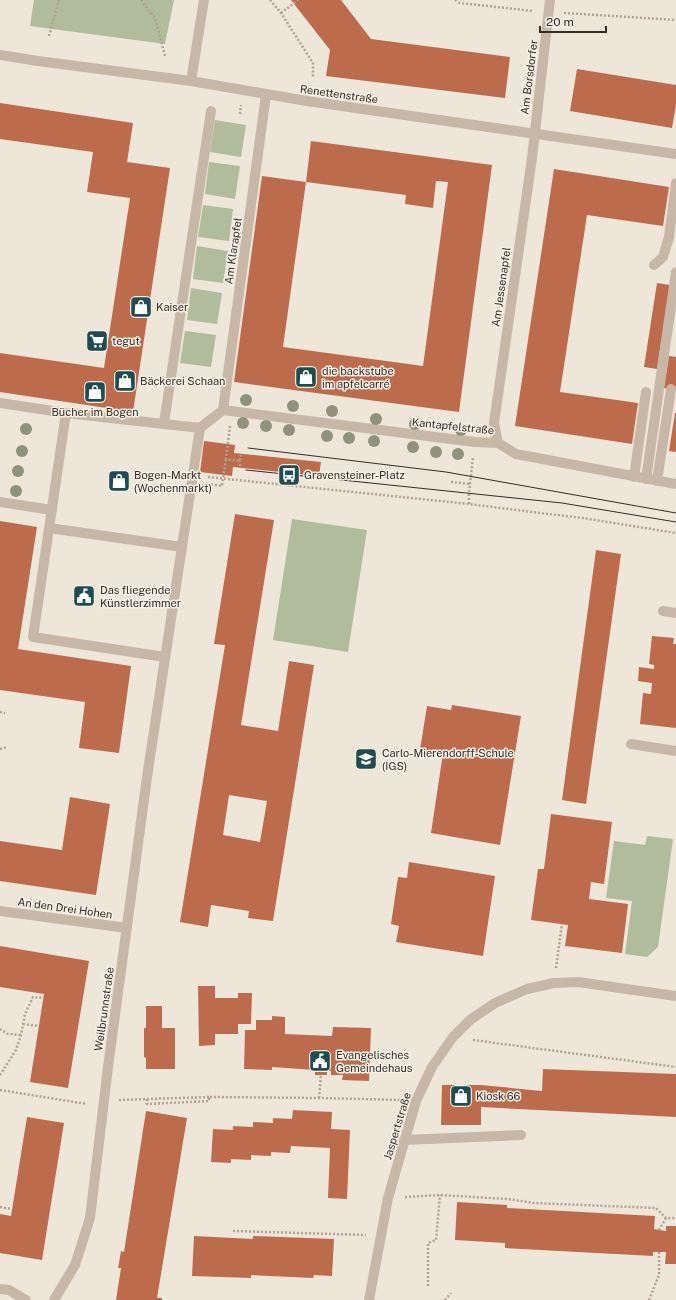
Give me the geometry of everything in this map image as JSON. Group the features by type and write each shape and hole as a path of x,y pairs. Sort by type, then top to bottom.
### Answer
{"street":[{"path":"191,81 204,0"},
{"name":"Am Borsdorfer","path":"534,134 550,0"},
{"name":"Renettenstraße","path":"0,55 191,81 266,95 676,154"},
{"name":"Am Klarapfel","path":"223,410 266,95"},
{"path":"164,424 211,111"},
{"name":"Am Jessenapfel","path":"498,443 494,423 534,134"},
{"path":"654,265 663,257 669,237 676,183"},
{"path":"646,479 676,272"},
{"path":"658,481 672,389"},
{"path":"634,476 646,392"},
{"path":"0,403 66,413 200,428 223,410"},
{"name":"Kantapfelstraße","path":"223,410 475,442 498,443 516,454 676,484"},
{"path":"66,413 33,637 165,657 182,547 196,475 200,428"},
{"path":"0,502 52,510"},
{"path":"50,528 182,547"},
{"path":"663,611 676,613"},
{"name":"Weilbrunnstraße","path":"54,1300 75,1265 90,1218 127,928 165,657"},
{"path":"631,744 676,751"},
{"name":"An den Drei Hohen","path":"0,911 127,928"},
{"name":"Jaspertstraße","path":"369,1300 388,1198 416,1101 432,1067 453,1037 470,1020 495,1003 527,989 554,982 578,982 676,996"},
{"path":"404,1140 521,1135"},
{"path":"0,1289 9,1290 26,1300"}],"path":[{"path":"49,36 58,0"},
{"path":"141,0 155,18 165,56"},
{"path":"270,0 281,13 313,63 313,78"},
{"path":"281,13 298,0"},
{"path":"455,0 460,3 549,13 676,20"},
{"path":"469,504 475,442"},
{"path":"226,459 224,478 222,486 198,483 196,475 224,478 469,504 589,519 676,533"},
{"path":"240,461 240,466"},
{"path":"451,482 470,484"},
{"path":"0,712 5,713"},
{"path":"0,749 8,747"},
{"path":"554,982 562,924"},
{"path":"0,1075 16,1050 21,1035 25,1014 33,997 44,998"},
{"path":"23,1024 39,1026"},
{"path":"0,1029 8,1034 21,1035"},
{"path":"453,1037 676,1067"},
{"path":"319,1098 321,1075"},
{"path":"0,1090 104,1106"},
{"path":"106,1091 120,1101 209,1097 416,1101"},
{"path":"388,1198 440,1195 508,1199 534,1203 656,1208 666,1218 676,1218"},
{"path":"428,1286 428,1243 436,1240 440,1195"},
{"path":"0,1207 12,1209"},
{"path":"659,1230 666,1218"},
{"path":"233,1231 380,1235"},
{"path":"649,1300 659,1275 659,1252"},
{"path":"445,1300 451,1293"}],"green space":[{"path":"34,0 174,0 165,44 30,26"},
{"path":"215,120 246,125 241,157 210,152"},
{"path":"209,162 240,166 235,199 205,194"},
{"path":"203,205 233,209 229,241 198,237"},
{"path":"197,246 228,251 223,283 193,279"},
{"path":"191,288 222,293 217,324 187,320"},
{"path":"185,331 216,335 211,367 180,363"},
{"path":"292,519 367,530 348,652 273,640"},
{"path":"647,836 673,839 658,947 647,957 625,954 632,901 606,898 614,841 645,845"}],"building":[{"path":"291,0 341,0 371,39 510,57 505,98 326,76 330,50"},
{"path":"577,69 676,85 676,105 672,128 570,111"},
{"path":"0,103 133,123 127,162 170,168 133,412 0,392 0,353 104,368 130,198 87,192 93,152 0,139"},
{"path":"311,141 492,165 459,412 234,382 262,176 306,182","holes":["436,181 448,182 423,366 283,347 306,182 406,195 405,204 433,208"]},
{"path":"554,169 669,187 663,226 587,215 560,392 638,403 632,444 515,426"},
{"path":"657,283 670,285 657,369 644,367"},
{"path":"669,356 676,357 676,390 664,388"},
{"path":"676,413 676,452 669,451"},
{"path":"204,441 235,445 234,453 321,462 319,476 233,467 232,476 200,472"},
{"path":"235,514 274,520 241,725 278,731 289,661 314,665 273,921 248,918 249,911 211,905 208,927 180,922 225,645 214,644","holes":["229,795 267,801 260,842 223,835"]},
{"path":"0,521 37,527 18,649 131,666 119,753 79,748 85,702 0,690"},
{"path":"596,550 621,554 586,804 562,800"},
{"path":"652,636 674,638 673,644 676,644 676,728 640,724 643,693 651,694 652,683 638,681 639,667 654,669 654,665 649,664"},
{"path":"452,705 521,716 500,845 431,833 443,753 420,750 427,706 451,710"},
{"path":"70,797 110,804 96,895 0,881 0,841 62,850"},
{"path":"551,814 612,822 604,884 591,882 589,899 628,904 622,953 565,946 568,925 531,920 538,869 544,869"},
{"path":"409,862 495,876 483,956 396,942 399,926 391,924 398,877 407,878"},
{"path":"0,946 89,961 68,1088 30,1082 44,994 0,987"},
{"path":"198,986 215,986 215,998 238,998 238,993 252,993 251,1024 238,1024 238,1034 215,1034 215,1045 199,1046"},
{"path":"146,1006 162,1006 162,1028 175,1028 175,1069 146,1069 146,1058 144,1057 144,1028 146,1028"},
{"path":"272,1016 285,1017 285,1034 332,1036 333,1027 371,1028 369,1081 342,1080 343,1075 331,1075 331,1071 327,1071 327,1075 315,1075 315,1070 272,1067 272,1070 244,1069 245,1030 256,1030 256,1020 272,1020"},
{"path":"543,1069 676,1074 676,1117 481,1107 481,1125 441,1125 442,1085 481,1085 542,1091"},
{"path":"293,1110 332,1112 331,1129 350,1130 347,1199 328,1198 330,1148 291,1146 290,1153 271,1152 271,1156 251,1155 251,1160 231,1159 231,1163 211,1162 213,1129 233,1130 233,1126 253,1127 253,1122 273,1123 273,1118 292,1119"},
{"path":"146,1111 187,1118 157,1298 162,1298 162,1300 116,1300 121,1268 118,1268 121,1251 124,1252"},
{"path":"27,1117 64,1123 42,1260 0,1253 0,1214 11,1216"},
{"path":"457,1202 507,1205 507,1208 655,1216 654,1229 666,1231 666,1226 676,1226 676,1264 665,1264 666,1252 653,1252 653,1256 505,1248 505,1243 455,1240"},
{"path":"194,1236 253,1239 253,1236 334,1239 332,1276 314,1275 313,1278 251,1275 251,1278 192,1276"}],"tram line":[{"path":"248,448 446,472 676,513"},
{"path":"246,470 562,503 676,522"}],"place":[{"name":"Kaiser","path":"141,307"},
{"name":"tegut","path":"97,341"},
{"name":"die backstube im apfelcarré","path":"306,377"},
{"name":"Bäckerei Schaan","path":"125,381"},
{"name":"Bücher im Bogen","path":"95,392"},
{"name":"Gravensteiner-Platz","path":"289,475"},
{"name":"Bogen-Markt (Wochenmarkt)","path":"119,481"},
{"name":"Das fliegende Künstlerzimmer","path":"84,596"},
{"name":"Carlo-Mierendorff-Schule (IGS)","path":"366,759"},
{"name":"Evangelisches Gemeindehaus","path":"320,1061"},
{"name":"Kiosk 66","path":"461,1096"}]}
